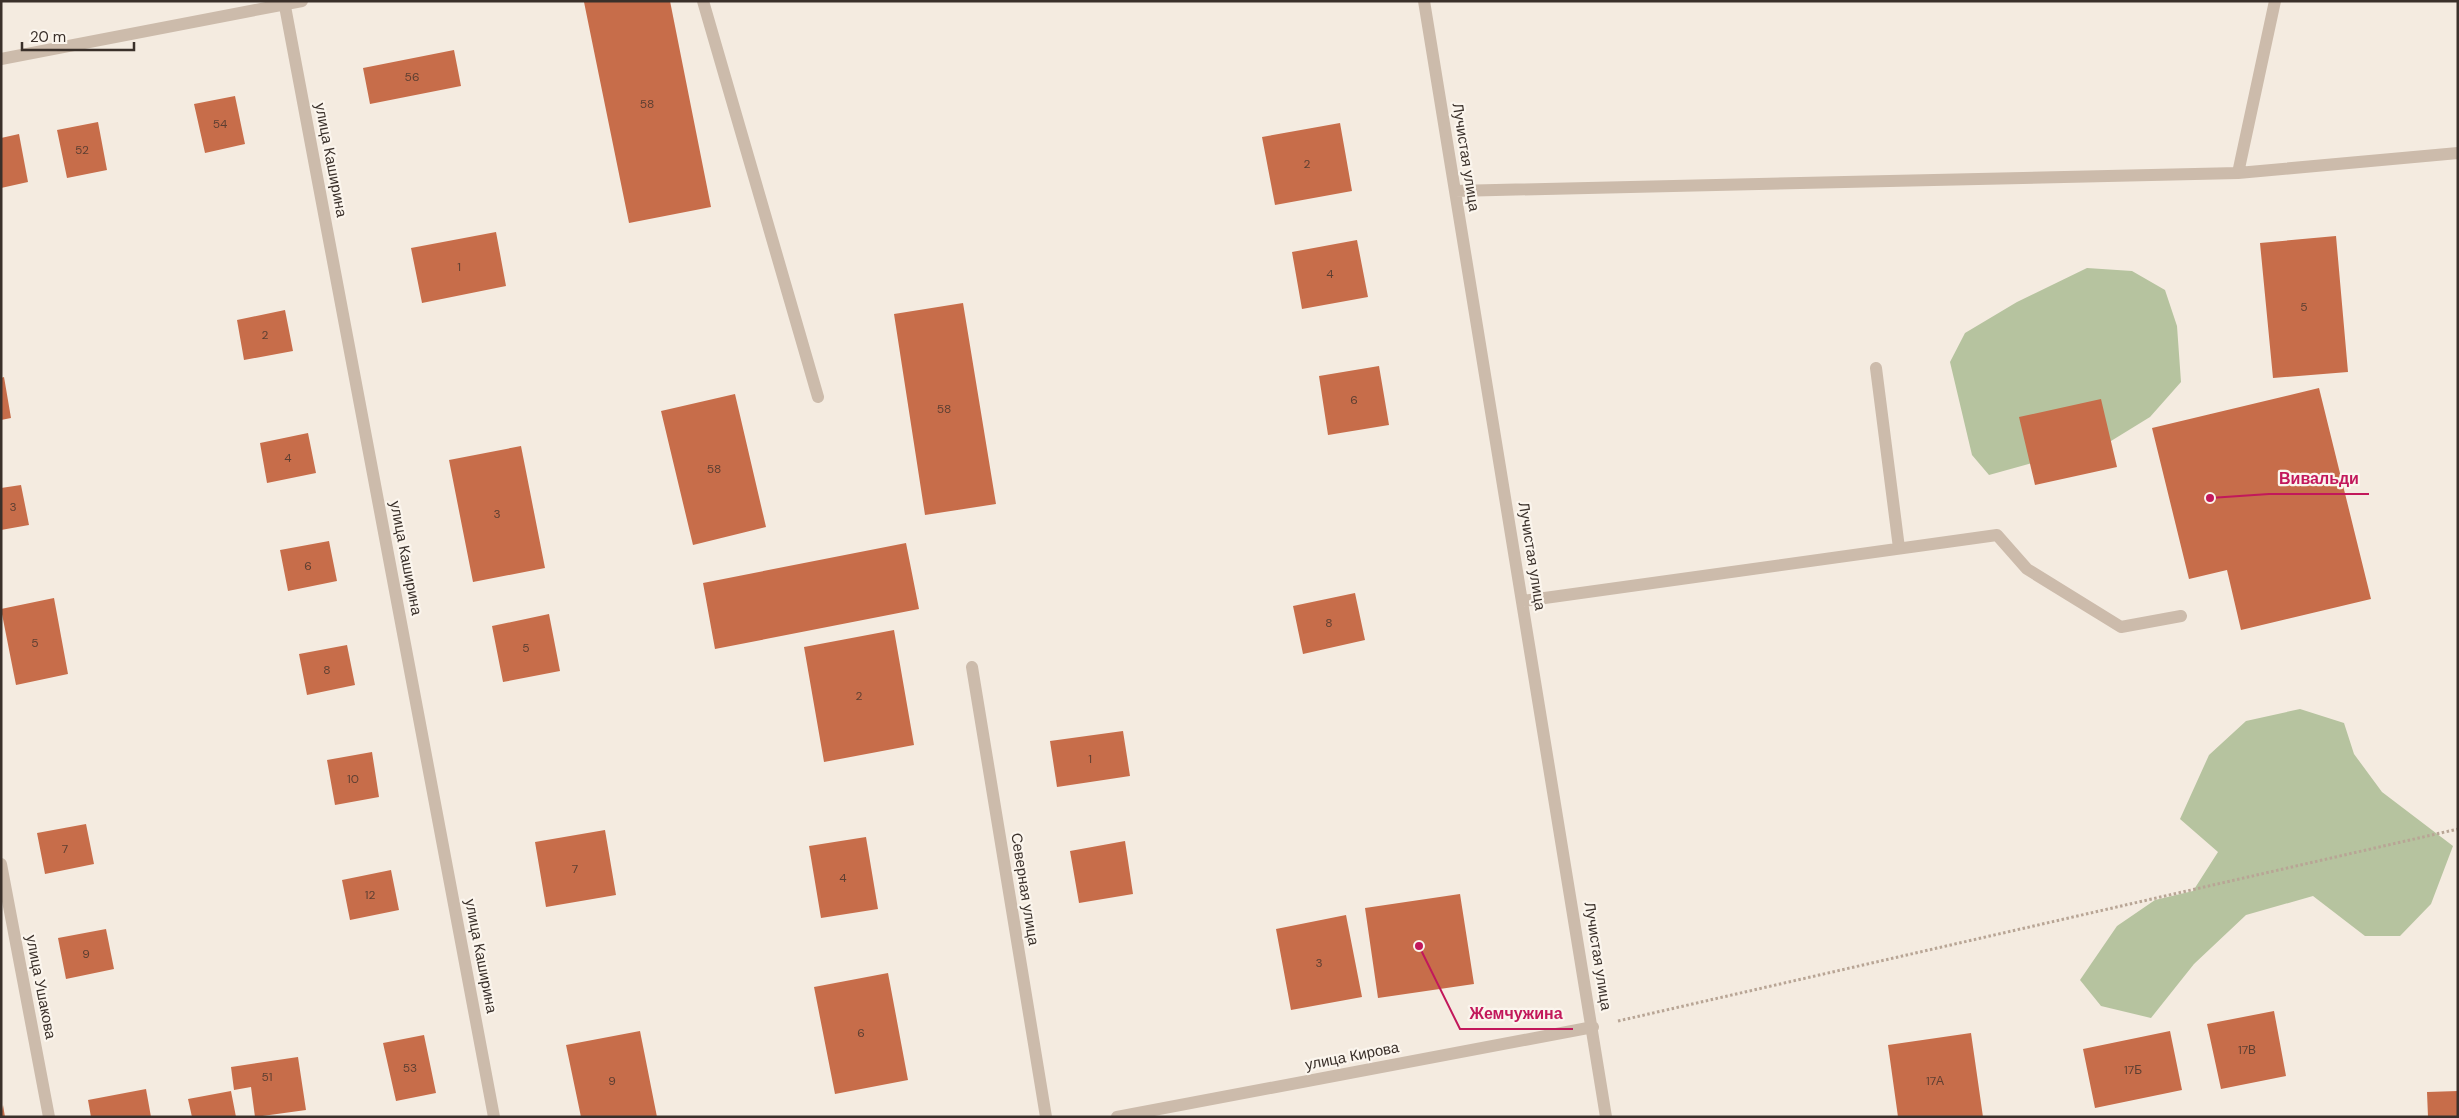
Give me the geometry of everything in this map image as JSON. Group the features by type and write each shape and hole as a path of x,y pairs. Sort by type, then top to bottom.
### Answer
{"street":[{"path":"1,59 302,1"},
{"path":"703,1 818,397"},
{"name":"Лучистая улица","path":"1424,1 1593,1027 1606,1117"},
{"path":"2238,173 2275,1"},
{"name":"улица Каширина","path":"284,3 494,1117"},
{"path":"1455,191 2238,173 2458,152"},
{"path":"1876,368 1899,548"},
{"path":"1523,602 1997,535 2027,569 2120,627 2181,616"},
{"name":"Северная улица","path":"972,668 1046,1117"},
{"name":"улица Ушакова","path":"1,864 49,1117"},
{"name":"улица Кирова","path":"1117,1117 1593,1027"}],"path":[{"path":"1593,1027 2458,829"}],"green space":[{"path":"2087,268 2132,271 2165,290 2177,326 2181,382 2150,417 2111,441 1989,475 1972,455 1950,362 1965,333 2017,302"},
{"path":"2300,709 2344,723 2354,754 2382,792 2453,846 2431,904 2400,936 2365,936 2313,896 2246,915 2194,964 2151,1018 2101,1006 2080,980 2117,926 2155,900 2193,891 2218,852 2180,819 2209,755 2246,721"}],"building":[{"path":"670,1 711,207 629,223 584,2"},
{"path":"454,50 461,86 370,104 363,68"},
{"path":"235,96 245,144 205,153 194,104"},
{"path":"98,122 107,170 67,178 57,130"},
{"path":"1340,123 1352,191 1275,205 1262,137"},
{"path":"19,134 28,182 1,188 1,138"},
{"path":"496,232 506,286 422,303 411,248"},
{"path":"2336,236 2348,372 2273,378 2260,243"},
{"path":"1357,240 1368,297 1302,309 1292,252"},
{"path":"963,303 996,504 925,515 894,314"},
{"path":"285,310 293,351 244,360 237,320"},
{"path":"1379,366 1389,425 1328,435 1319,376"},
{"path":"4,377 11,418 1,420 1,378"},
{"path":"2319,388 2371,599 2241,630 2227,570 2189,579 2152,428"},
{"path":"735,394 766,527 693,545 661,411"},
{"path":"2101,399 2117,467 2035,485 2019,417"},
{"path":"308,433 316,473 267,483 260,443"},
{"path":"521,446 545,568 473,582 449,460"},
{"path":"21,485 29,525 1,530 1,488"},
{"path":"329,541 337,581 288,591 280,550"},
{"path":"906,543 919,609 715,649 703,583"},
{"path":"1355,593 1365,640 1303,654 1293,606"},
{"path":"54,598 68,674 16,685 1,609"},
{"path":"549,614 560,671 503,682 492,626"},
{"path":"894,630 914,745 824,762 804,647"},
{"path":"347,645 355,685 307,695 299,654"},
{"path":"1123,731 1130,776 1057,787 1050,741"},
{"path":"372,752 379,797 335,805 327,760"},
{"path":"86,824 94,864 45,874 37,833"},
{"path":"605,830 616,895 546,907 535,842"},
{"path":"866,837 878,909 821,918 809,846"},
{"path":"1125,841 1133,894 1079,903 1070,851"},
{"path":"391,870 399,910 350,920 342,880"},
{"path":"1460,894 1474,984 1378,998 1365,908"},
{"path":"1346,915 1362,997 1291,1010 1276,929"},
{"path":"106,929 114,969 66,979 58,938"},
{"path":"888,973 908,1080 835,1094 814,987"},
{"path":"2274,1011 2286,1076 2221,1089 2207,1024"},
{"path":"640,1031 657,1117 581,1117 566,1045"},
{"path":"2170,1031 2182,1090 2095,1108 2083,1049"},
{"path":"1971,1033 1983,1117 1898,1117 1888,1045"},
{"path":"424,1035 436,1093 396,1101 383,1043"},
{"path":"298,1057 306,1110 255,1117 251,1087 234,1090 231,1067"},
{"path":"146,1089 151,1117 91,1117 88,1100"},
{"path":"231,1091 236,1117 192,1117 188,1099"},
{"path":"2458,1091 2458,1117 2428,1117 2427,1092"},
{"path":"3,1105 5,1117 1,1117"}],"place":[{"name":"Вивальди","path":"2210,498"},
{"name":"Жемчужина","path":"1419,946"}]}
